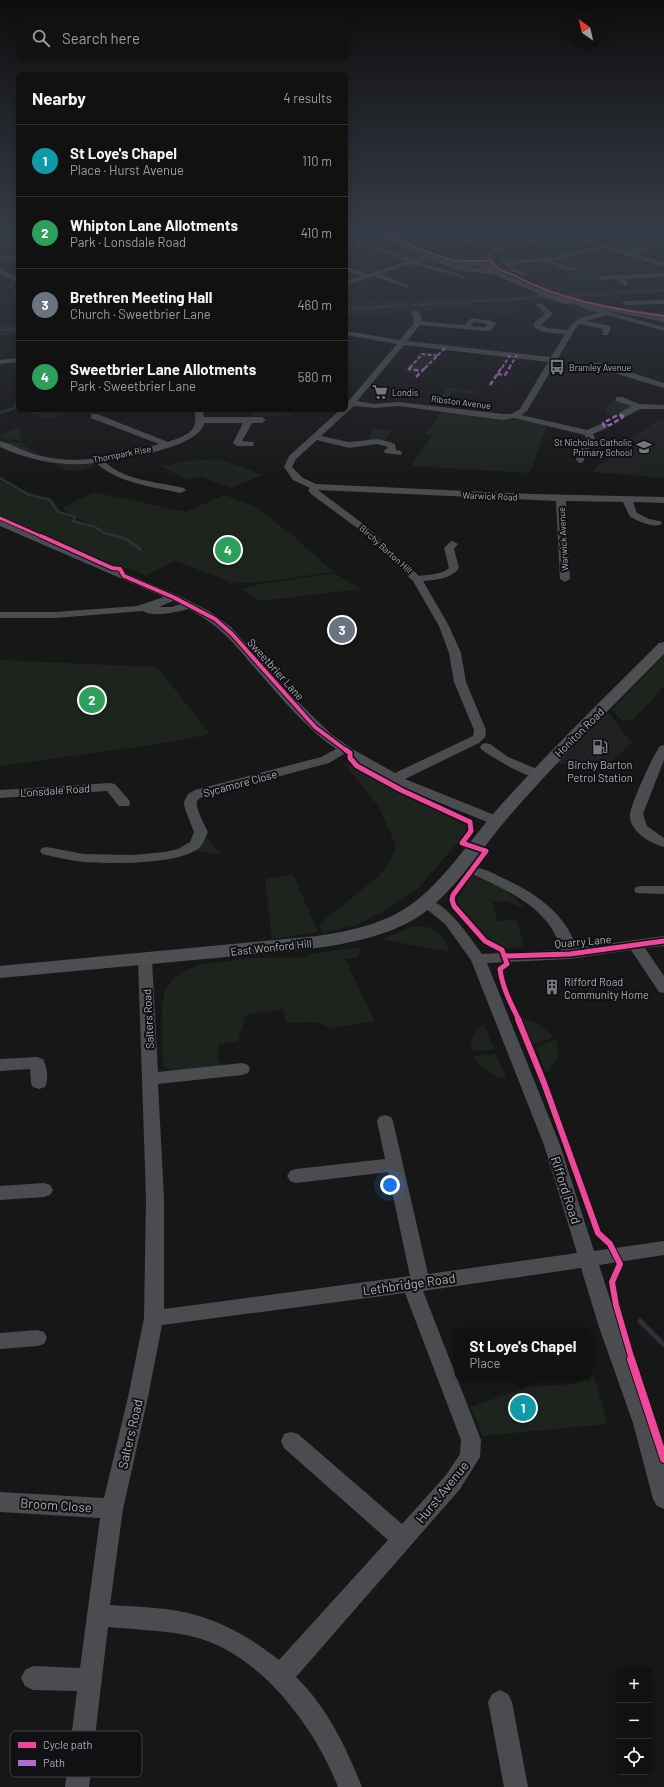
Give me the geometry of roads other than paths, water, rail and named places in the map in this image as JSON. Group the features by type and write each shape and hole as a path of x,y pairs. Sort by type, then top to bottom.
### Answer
{"main road":[{"path":"650,315 664,318"},
{"name":"Honiton Road","path":"497,821 538,774 664,646"},
{"name":"East Wonford Hill","path":"0,972 145,960 286,946 348,938 384,926 406,916 426,903 497,821"}],"street":[{"path":"417,315 417,324 465,328"},
{"path":"548,315 536,326 544,330 570,332"},
{"path":"517,415 523,411 574,325 599,315"},
{"path":"615,315 663,328"},
{"path":"579,322 607,328 605,332"},
{"name":"Birchy Barton Hill","path":"348,407 417,324"},
{"path":"348,333 402,343 553,360"},
{"path":"0,362 16,360"},
{"path":"597,365 664,386"},
{"path":"619,400 638,406 664,407"},
{"name":"Ribston Avenue","path":"353,402 375,406 398,404 503,417 517,415 588,433"},
{"path":"622,415 638,406"},
{"path":"199,412 201,420 262,420"},
{"name":"Birchy Barton Hill","path":"343,412 292,458 288,467 295,477 315,490 363,528 417,579 444,626 455,653 460,682 476,717 481,733 475,740 410,770 395,779"},
{"path":"94,416 166,444"},
{"name":"Thornpark Rise","path":"0,444 40,459 64,462 98,460 144,451 183,439 194,433 199,427 201,420"},
{"path":"249,420 237,443 250,444"},
{"path":"580,460 586,443 591,438 588,433 604,426"},
{"path":"245,430 256,430"},
{"path":"315,437 348,444 366,442 387,443 392,446 392,448 383,451 398,453"},
{"path":"98,460 101,464 116,472 144,483 181,490"},
{"name":"Warwick Road","path":"315,490 561,499 664,500"},
{"name":"Warwick Avenue","path":"561,499 565,580"},
{"path":"627,500 633,515 646,521 657,523"},
{"name":"Sweetbrier Lane","path":"0,523 173,597 215,619 227,629 315,727 344,749 395,779 497,821"},
{"path":"417,579 446,575 453,571 454,568 449,548 453,544"},
{"path":"138,610 173,597"},
{"path":"0,615 55,615 138,610 173,610 189,605"},
{"path":"486,747 504,760 538,774"},
{"name":"Sycamore Close","path":"47,851 84,858 133,859 182,852 196,844 201,832 191,809 190,802 193,797 213,789 324,760 344,749"},
{"path":"664,749 659,757 636,814 637,822 644,831 664,843"},
{"name":"Lonsdale Road","path":"102,774 110,787 124,803"},
{"name":"Lonsdale Road","path":"0,794 110,787"},
{"name":"Quarry Lane","path":"479,872 512,887 551,916 565,936 570,954"},
{"path":"641,890 664,890"},
{"name":"Rifford Road","path":"426,903 450,921 478,959 522,1067 549,1138 609,1327 643,1423 664,1499"},
{"name":"Quarry Lane","path":"478,959 570,954 664,941"},
{"path":"636,946 664,988"},
{"name":"Salters Road","path":"85,1731 97,1615 112,1509 138,1397 154,1318 155,1198 145,960"},
{"path":"0,1065 37,1062 39,1083"},
{"path":"150,1079 242,1069"},
{"name":"Hurst Avenue","path":"280,1677 453,1482 470,1457 471,1440 416,1284 385,1121"},
{"path":"296,1176 394,1165"},
{"path":"0,1193 44,1190"},
{"name":"Lethbridge Road","path":"154,1318 416,1284 664,1248"},
{"path":"0,1341 37,1338"},
{"path":"291,1441 403,1539"},
{"name":"Broom Close","path":"0,1502 112,1509"},
{"path":"97,1615 171,1621 200,1628 223,1636 238,1645 280,1677 302,1700 321,1726 350,1787"},
{"path":"33,1678 91,1680"},
{"path":"500,1702 516,1787"},
{"name":"Salters Road","path":"78,1787 79,1777"}],"waterway":[{"path":"0,413 14,408 16,405"},
{"path":"0,478 29,495 50,500 58,512 75,517 73,521 95,527 105,533 120,537"},
{"path":"116,536 126,539 140,549"},
{"path":"640,1321 664,1345"}],"railway":[{"path":"0,330 16,329"}],"place":[{"name":"Bramley Avenue","path":"557,367"},
{"name":"Londis","path":"380,392"},
{"name":"St Nicholas Catholic Primary School","path":"644,447"},
{"name":"Sweetbrier Lane Allotments","path":"228,550"},
{"name":"Brethren Meeting Hall","path":"342,630"},
{"name":"Whipton Lane Allotments","path":"92,700"},
{"name":"Birchy Barton Petrol Station","path":"600,747"},
{"name":"Rifford Road Community Home","path":"552,987"},
{"name":"St Loye's Chapel","path":"523,1408"}]}
